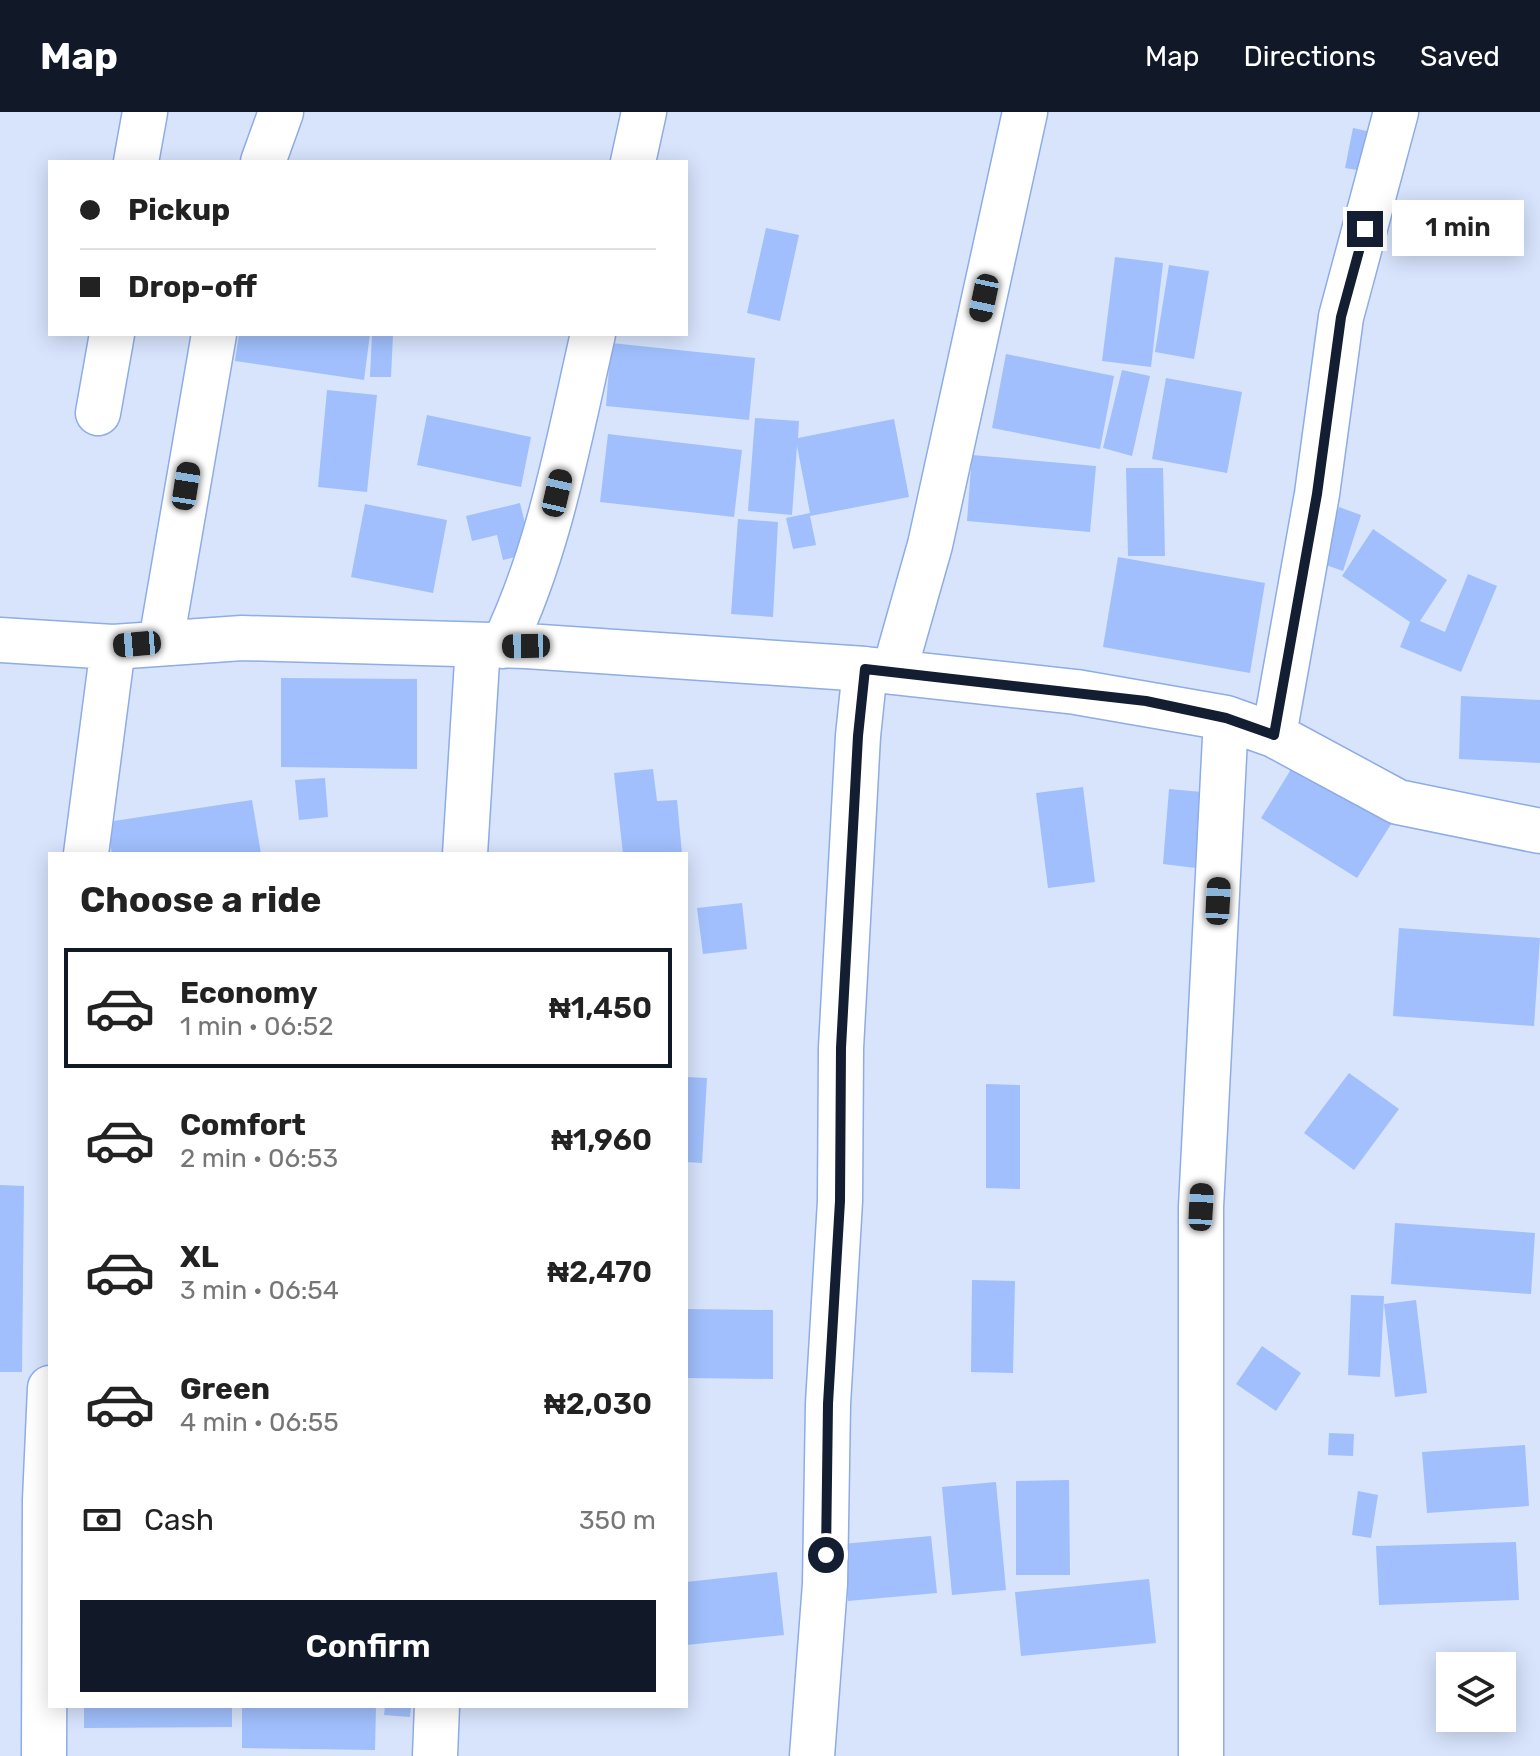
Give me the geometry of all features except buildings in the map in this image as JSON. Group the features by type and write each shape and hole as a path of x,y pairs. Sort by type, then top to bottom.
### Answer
{"street":[{"path":"136,160 145,112"},
{"path":"264,160 281,112"},
{"path":"633,160 644,112"},
{"path":"812,1756 825,1584 828,1404 840,1201 841,1048 858,736 930,545 1025,112"},
{"path":"1274,735 1317,494 1341,317 1396,112"},
{"path":"98,413 112,336"},
{"path":"161,642 214,336"},
{"path":"465,852 491,645 529,582 557,493 593,336"},
{"path":"0,640 113,647 242,638 491,645 880,671 1132,699 1226,718 1274,735 1398,802 1540,831"},
{"path":"86,852 113,647"},
{"path":"1201,1756 1201,1207 1226,718"},
{"path":"44,1756 48,1433"},
{"path":"435,1756 437,1708"}],"route":[{"path":"826,1555 828,1404 840,1201 841,1048 858,736 865,669 1146,701 1226,718 1274,735 1317,494 1341,317 1365,229"}]}
